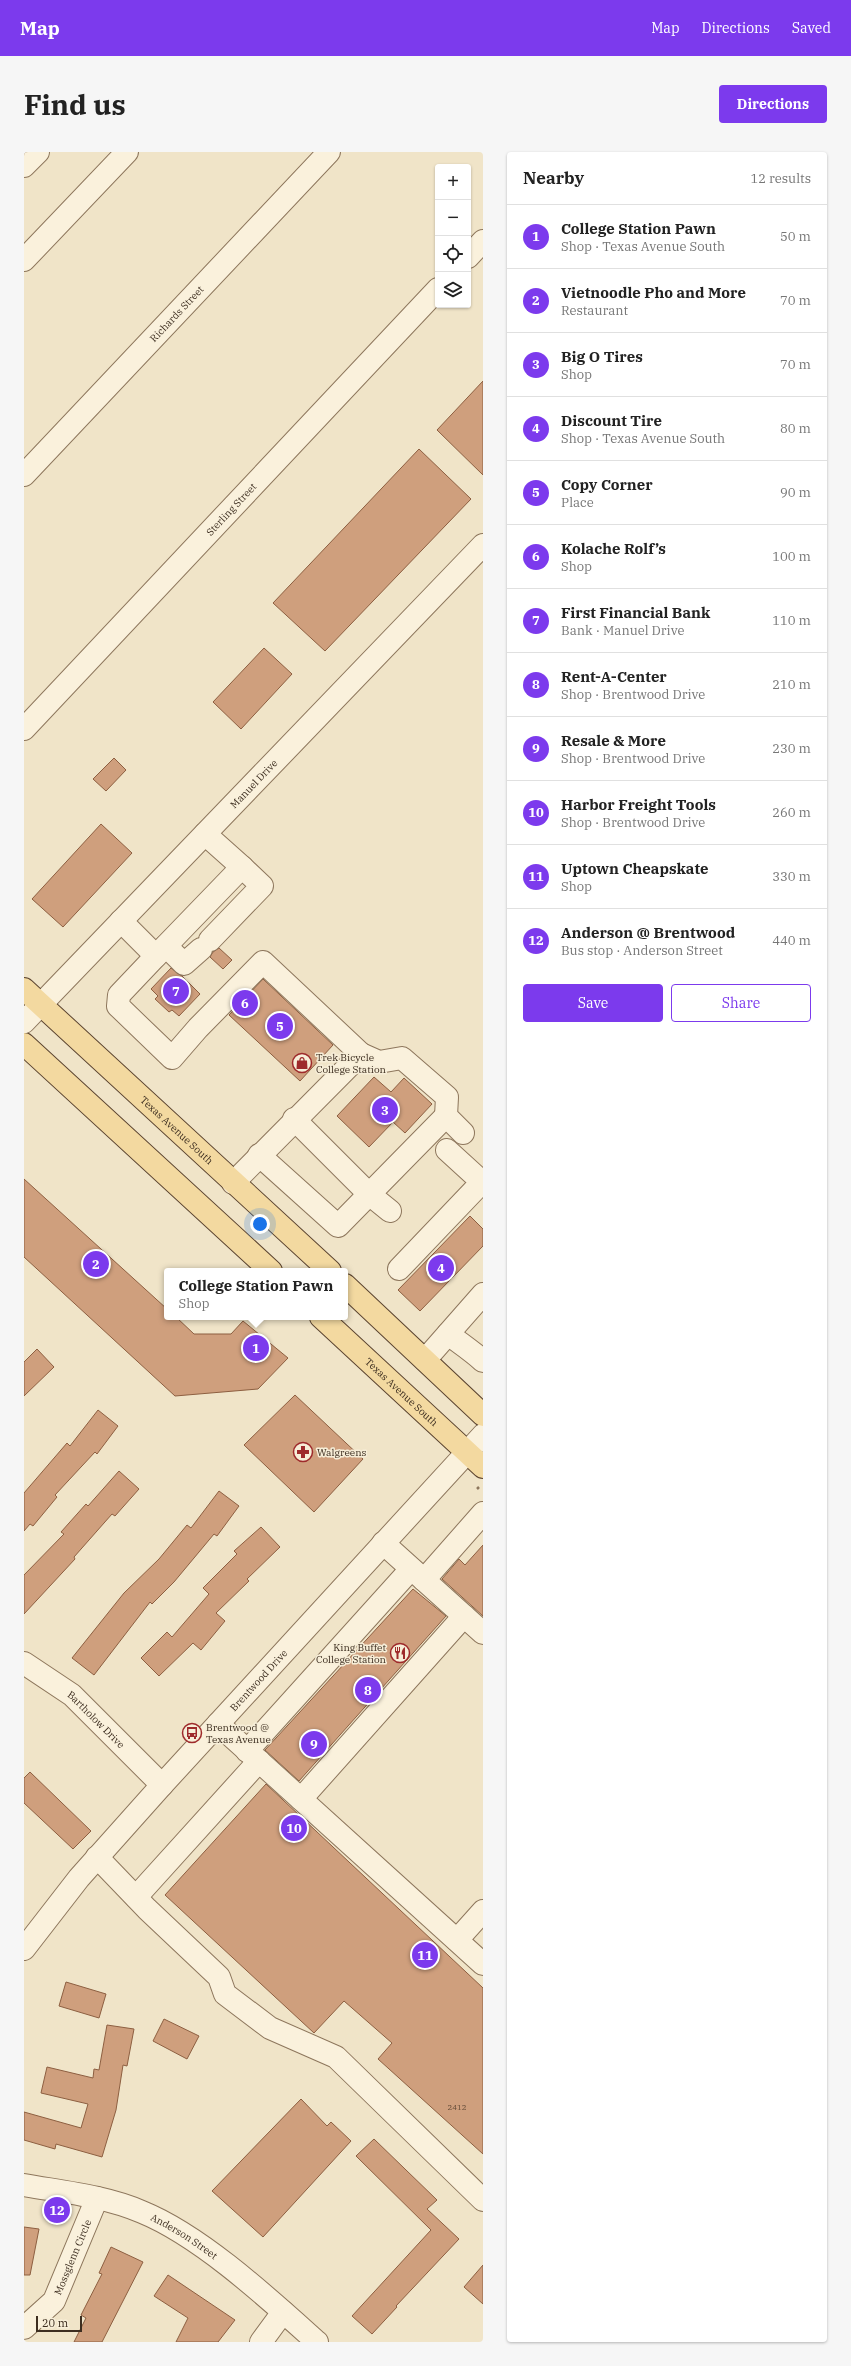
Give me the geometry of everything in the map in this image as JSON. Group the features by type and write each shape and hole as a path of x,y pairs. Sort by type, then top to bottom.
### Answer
{"main road":[{"name":"Texas Avenue South","path":"24,989 327,1268"},
{"path":"24,1044 268,1268"},
{"path":"348,1288 483,1415"},
{"name":"Texas Avenue South","path":"325,1320 467,1451 480,1481"}],"street":[{"path":"24,166 38,152"},
{"path":"24,260 126,152"},
{"name":"Richards Street","path":"24,475 329,152"},
{"path":"471,254 483,241"},
{"name":"Sterling Street","path":"24,729 435,292"},
{"name":"Manuel Drive","path":"24,1022 483,545"},
{"path":"121,921 161,951 184,964 206,944 262,886 205,834"},
{"path":"242,867 119,995 118,1006 172,1058 198,1028 263,962 361,1054 379,1062 402,1058 447,1097 446,1116 338,1226 259,1155"},
{"path":"233,1183 259,1155 361,1054"},
{"path":"446,1116 463,1133"},
{"path":"294,1120 369,1194 390,1211"},
{"path":"399,1269 483,1182 447,1150"},
{"path":"425,1360 453,1337 483,1294"},
{"path":"453,1337 464,1343 483,1361"},
{"path":"453,1337 458,1350 483,1372"},
{"name":"Brentwood Drive","path":"24,1949 97,1857 483,1435"},
{"path":"136,1897 253,1756 418,1575 483,1513"},
{"path":"383,1544 483,1633"},
{"path":"301,1799 464,1616"},
{"name":"Bartholow Drive","path":"24,1663 72,1695 162,1785"},
{"path":"218,1724 482,1962"},
{"path":"97,1857 219,1977 225,1994 270,2028 336,2057 483,2200"},
{"path":"457,1940 483,1911"},
{"name":"Anderson Street","path":"24,2185 97,2198 142,2212 179,2231 225,2264 283,2312 316,2342"},
{"name":"Mossglenn Circle","path":"24,2328 54,2301 97,2198"},
{"path":"261,2342 283,2312"}],"building":[{"path":"483,381 483,475 437,430"},
{"path":"419,449 471,499 325,651 273,603"},
{"path":"264,648 292,674 241,729 213,702"},
{"path":"114,758 126,770 106,791 93,779"},
{"path":"101,824 132,853 63,927 32,899"},
{"path":"219,948 232,960 223,969 210,957 213,952"},
{"path":"171,968 182,976 200,994 179,1016 172,1010 169,1012 155,999 158,996 151,989"},
{"path":"263,979 333,1045 300,1081 229,1015"},
{"path":"374,1077 391,1092 404,1078 432,1104 405,1133 393,1122 369,1147 337,1116"},
{"path":"24,1179 164,1306 164,1320 179,1320 194,1334 231,1334 243,1321 288,1358 258,1389 175,1396 24,1257"},
{"path":"470,1216 483,1229 483,1246 420,1311 398,1290"},
{"path":"37,1349 54,1367 24,1396 24,1362"},
{"name":"Walgreens","path":"295,1395 363,1459 314,1512 244,1445"},
{"path":"98,1410 118,1426 97,1454 95,1452 55,1495 57,1497 33,1526 30,1524 24,1531 24,1493 67,1443 70,1446"},
{"path":"119,1471 139,1489 115,1516 112,1514 74,1557 75,1559 24,1614 24,1575 64,1534 61,1532 86,1504 88,1506"},
{"path":"219,1491 239,1506 217,1536 214,1534 174,1582 152,1604 150,1602 94,1675 72,1658 124,1593 159,1559 187,1525 191,1528"},
{"path":"261,1527 280,1547 247,1579 249,1581 216,1613 225,1621 201,1650 193,1643 159,1676 141,1658 167,1632 172,1637 209,1594 203,1588 237,1554 234,1551"},
{"path":"483,1545 483,1616 442,1579 459,1559 465,1565"},
{"path":"413,1589 446,1616 299,1781 265,1750"},
{"path":"30,1772 91,1831 73,1849 24,1803 24,1778"},
{"path":"266,1784 483,1988 483,2154 378,2059 392,2043 344,2001 314,2033 165,1895"},
{"path":"66,1982 106,1994 99,2018 59,2006"},
{"path":"164,2019 199,2036 187,2059 153,2041"},
{"path":"107,2025 134,2029 127,2066 123,2065 116,2110 102,2157 56,2144 55,2149 24,2140 24,2112 81,2128 88,2104 41,2093 47,2067 93,2078 94,2069 99,2070"},
{"path":"301,2099 327,2126 331,2122 351,2141 263,2237 212,2191"},
{"path":"374,2139 437,2200 427,2209 459,2239 396,2306 397,2307 372,2334 352,2316 431,2230 356,2156"},
{"path":"24,2227 39,2229 30,2275 24,2275"},
{"path":"111,2247 143,2262 102,2342 74,2342 86,2318 81,2315 102,2274 99,2273"},
{"path":"483,2265 483,2304 464,2287"},
{"path":"168,2275 235,2320 218,2342 176,2342 188,2318 154,2296"}],"place":[{"name":"First Financial Bank","path":"176,991"},
{"name":"Kolache Rolf’s","path":"245,1003"},
{"name":"Copy Corner","path":"280,1026"},
{"name":"Trek Bicycle College Station","path":"302,1063"},
{"name":"Big O Tires","path":"385,1110"},
{"name":"Vietnoodle Pho and More","path":"96,1264"},
{"name":"Discount Tire","path":"441,1268"},
{"name":"College Station Pawn","path":"256,1348"},
{"name":"Walgreens","path":"303,1452"},
{"name":"King Buffet College Station","path":"400,1653"},
{"name":"Rent-A-Center","path":"368,1690"},
{"name":"Brentwood @ Texas Avenue","path":"192,1733"},
{"name":"Resale & More","path":"314,1744"},
{"name":"Harbor Freight Tools","path":"294,1828"},
{"name":"Uptown Cheapskate","path":"425,1955"},
{"name":"Anderson @ Brentwood","path":"57,2210"}]}
